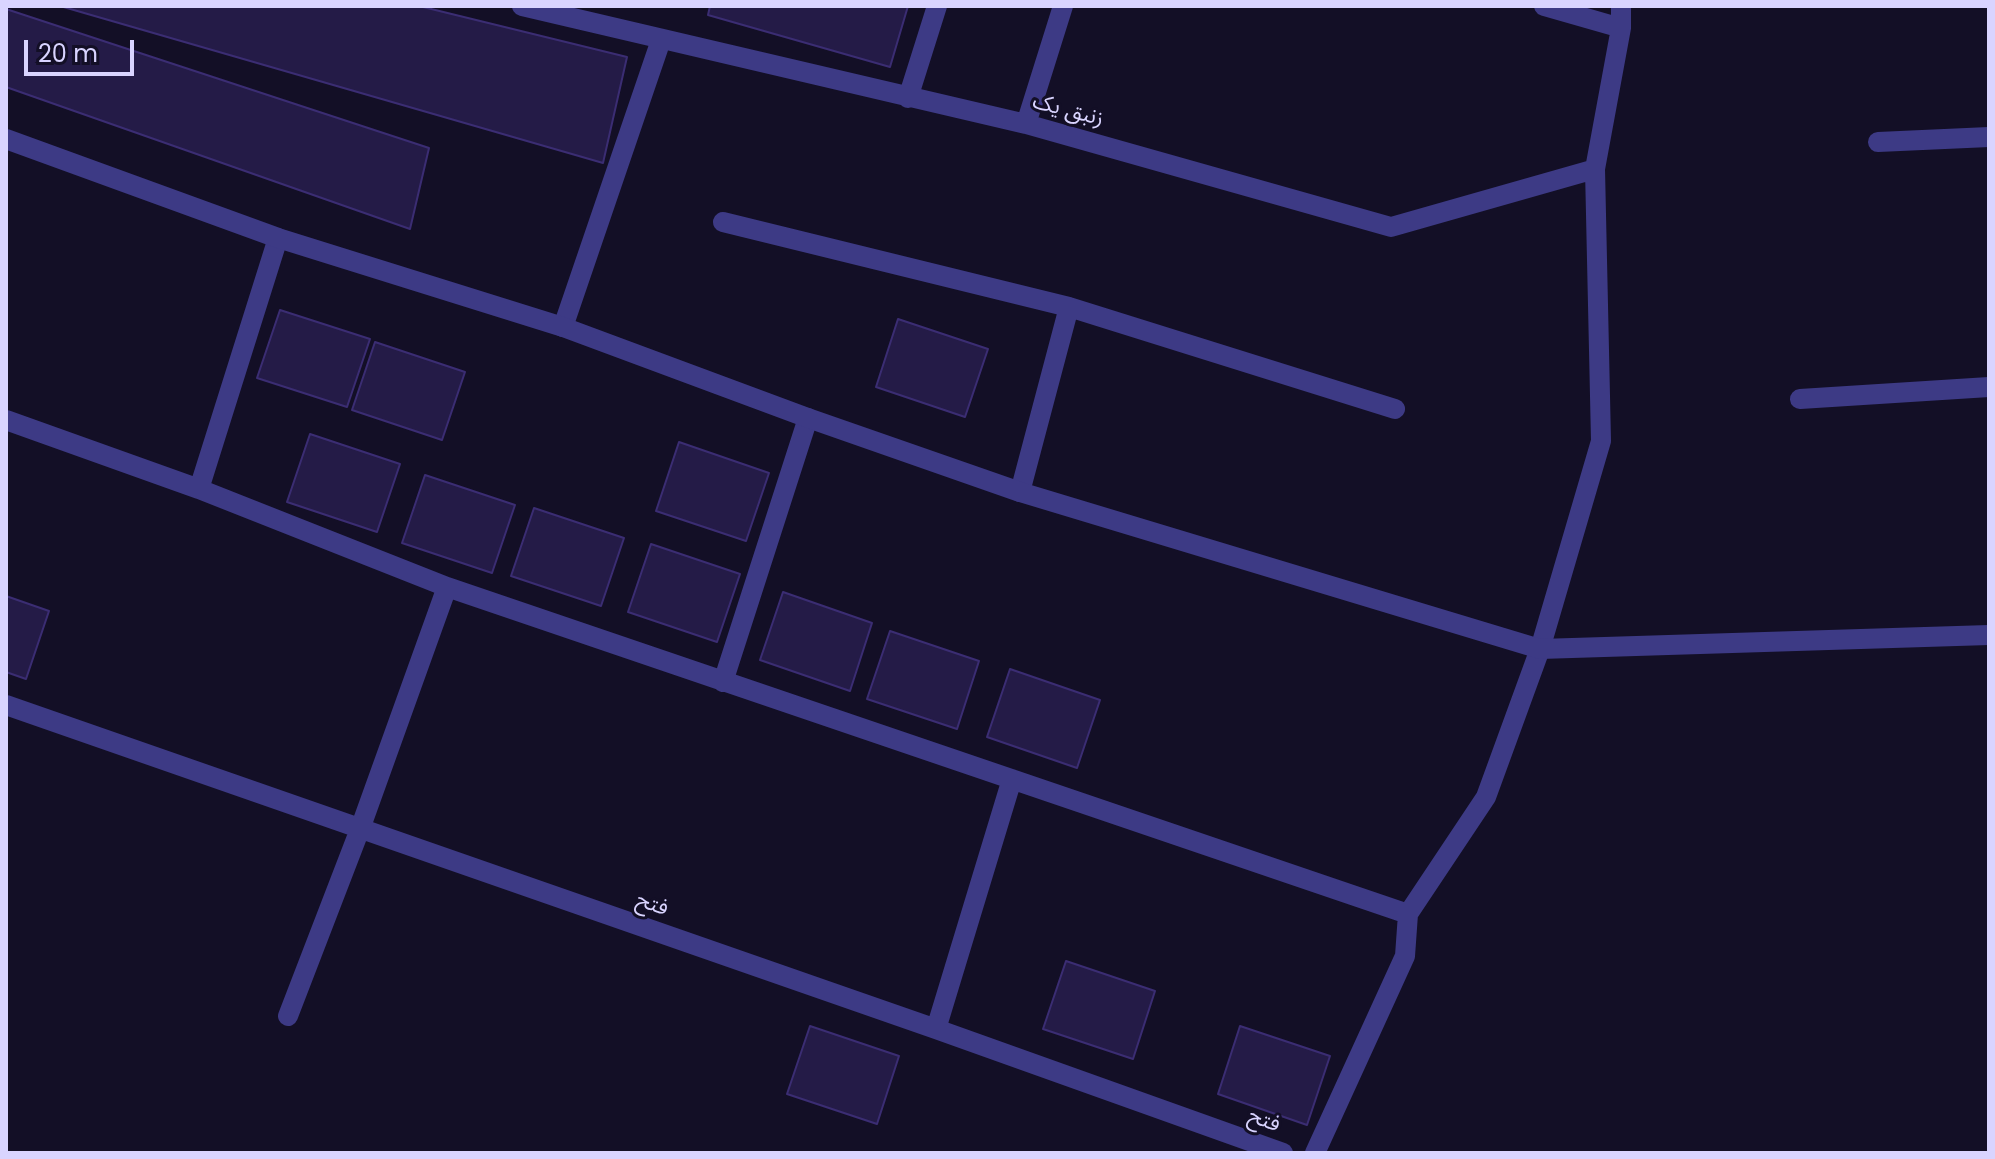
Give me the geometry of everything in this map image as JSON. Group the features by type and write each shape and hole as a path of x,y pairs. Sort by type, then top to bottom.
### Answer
{"street":[{"name":"زنبق یک","path":"522,6 1026,124 1391,227 1595,169"},
{"path":"908,98 937,6"},
{"path":"1026,124 1063,6"},
{"path":"1544,6 1621,28"},
{"path":"1315,1153 1405,956 1408,914 1486,797 1540,649 1601,441 1595,169 1621,28 1621,6"},
{"path":"563,327 661,40"},
{"path":"1878,142 1989,137"},
{"path":"6,139 278,238 563,327 1020,492 1540,649 1989,635"},
{"path":"723,222 1069,307 1395,409"},
{"path":"199,489 278,238"},
{"path":"1020,492 1069,307"},
{"path":"1800,399 1989,387"},
{"path":"723,682 808,418"},
{"path":"6,420 199,489 447,587 1408,914"},
{"path":"288,1016 360,829 447,587"},
{"name":"فتح","path":"6,705 1283,1153"},
{"path":"936,1029 1012,779"}],"building":[{"path":"60,6 419,6 627,57 603,163"},
{"path":"710,6 908,6 890,67 708,15"},
{"path":"6,9 429,148 410,229 6,87"},
{"path":"280,310 370,339 347,407 257,378"},
{"path":"898,319 988,349 965,417 876,387"},
{"path":"375,342 465,372 442,440 352,410"},
{"path":"310,434 400,464 377,532 287,502"},
{"path":"679,442 769,473 746,541 656,511"},
{"path":"425,475 515,505 492,573 402,543"},
{"path":"534,508 624,538 601,606 511,576"},
{"path":"651,544 740,574 717,642 628,612"},
{"path":"783,592 872,623 850,691 760,660"},
{"path":"6,596 49,611 26,679 6,672"},
{"path":"890,631 979,661 957,729 867,699"},
{"path":"1010,669 1100,700 1077,768 987,737"},
{"path":"1066,961 1155,991 1133,1059 1043,1029"},
{"path":"810,1026 899,1056 877,1124 787,1094"},
{"path":"1240,1026 1330,1056 1307,1125 1218,1094"}]}
